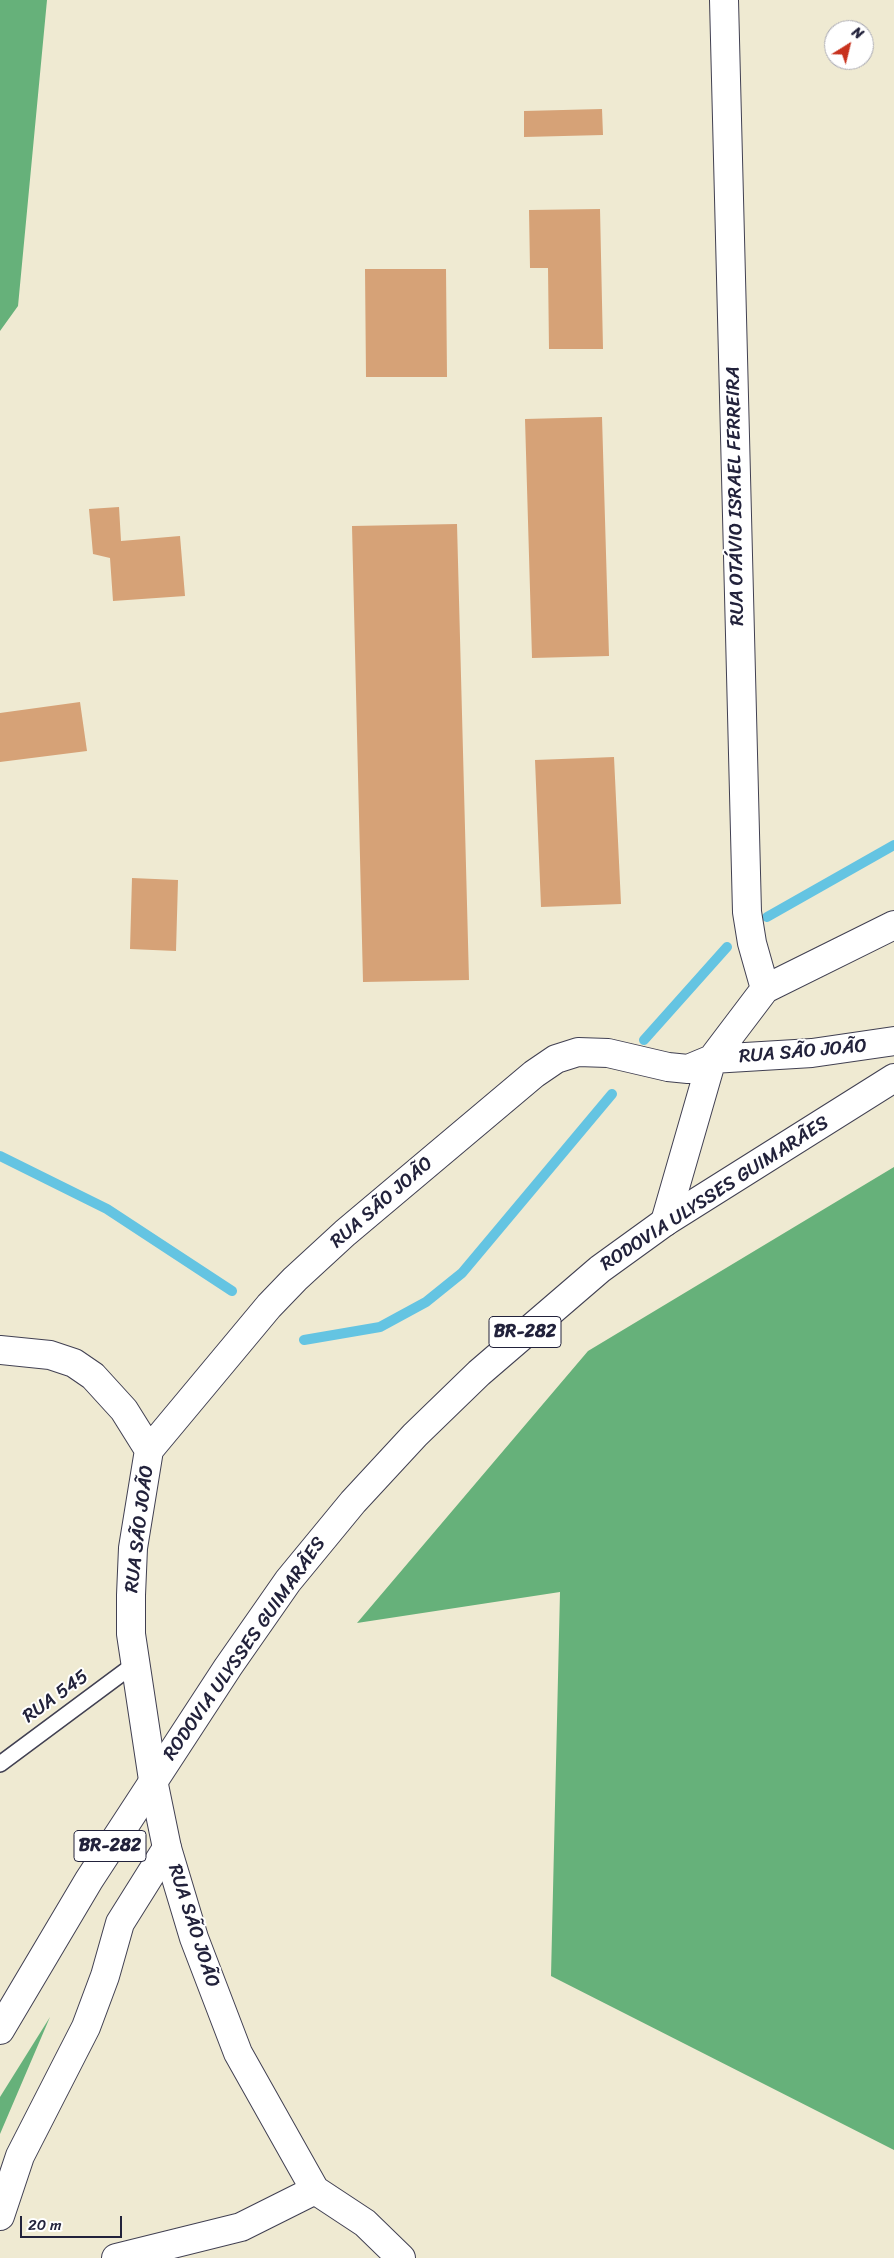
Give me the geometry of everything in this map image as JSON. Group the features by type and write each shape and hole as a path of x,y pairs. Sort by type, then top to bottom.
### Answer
{"main road":[{"name":"RUA OTÁVIO ISRAEL FERREIRA","path":"724,0 747,912 752,943 765,989"},
{"path":"765,989 894,925"},
{"name":"RUA SÃO JOÃO","path":"712,1059 765,989"},
{"name":"RUA SÃO JOÃO","path":"401,2258 365,2223 315,2190 238,2053 194,1938 168,1848 153,1780 132,1634 134,1548 149,1450 295,1279 345,1233 534,1074 556,1059 578,1052 608,1053 668,1067 688,1069 712,1059 812,1053 894,1041"},
{"path":"665,1222 712,1059"},
{"name":"RODOVIA ULYSSES GUIMARÃES","path":"0,2030 89,1880 228,1666 288,1581 353,1502 415,1435 535,1323 600,1269 665,1222 894,1078"},
{"path":"0,1350 50,1355 74,1363 93,1376 124,1410 149,1450"},
{"path":"0,2216 20,2156 86,2027 105,1976 120,1923 168,1848"},
{"path":"116,2258 241,2227 315,2190"}],"lane":[{"name":"RUA 545","path":"0,1764 136,1663"}],"green space":[{"path":"0,0 47,0 18,306 0,331"},
{"path":"894,1167 894,2150 551,1976 560,1592 357,1623 588,1351"},
{"path":"50,2017 0,2134 0,2097"}],"building":[{"path":"602,109 603,135 524,137 524,111"},
{"path":"600,209 603,349 549,349 548,268 530,268 529,210"},
{"path":"365,269 446,269 447,377 366,377"},
{"path":"602,417 609,656 532,658 525,419"},
{"path":"119,507 121,541 180,536 185,596 113,601 110,558 93,554 89,509"},
{"path":"457,524 469,980 363,982 352,526"},
{"path":"80,702 87,751 0,762 0,713"},
{"path":"614,757 621,904 541,907 535,760"},
{"path":"132,878 178,880 176,951 130,949"}],"waterway":[{"path":"767,917 894,845"},
{"path":"644,1040 727,947"},
{"path":"304,1340 380,1327 426,1302 462,1273 612,1094"},
{"path":"0,1156 107,1209 232,1291"}]}
